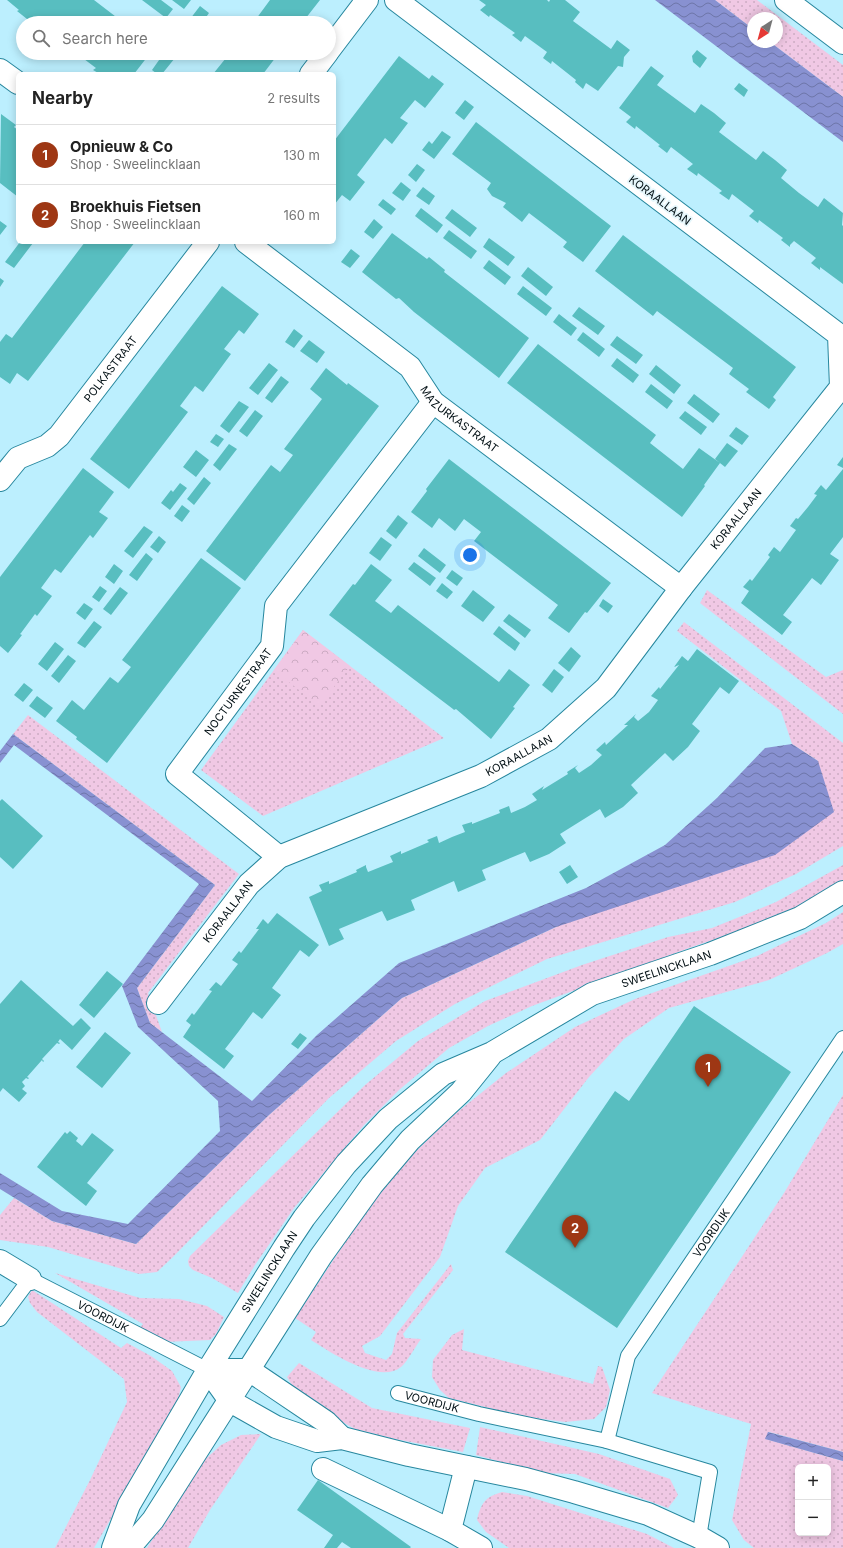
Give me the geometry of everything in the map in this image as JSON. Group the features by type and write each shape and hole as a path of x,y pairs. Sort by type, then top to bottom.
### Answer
{"street":[{"path":"336,41 367,0"},
{"name":"KORAALLAAN","path":"158,1003 249,884 279,857 481,776 549,739 606,688 681,588 841,387 839,335 396,0"},
{"path":"786,0 843,43"},
{"path":"313,72 322,60"},
{"path":"0,70 16,82"},
{"name":"POLKASTRAAT","path":"0,480 18,458 47,446 59,436 206,244"},
{"name":"MAZURKASTRAAT","path":"249,244 410,367 432,402 681,588"},
{"name":"NOCTURNESTRAAT","path":"279,857 177,774 272,646 276,606 432,402"},
{"name":"SWEELINCKLAAN","path":"113,1548 128,1505 208,1370 304,1218 346,1164 388,1119 442,1074 492,1053 592,994 710,954 800,918 843,892"},
{"name":"SWEELINCKLAAN","path":"129,1548 153,1520 322,1256 372,1185 410,1140 461,1092 492,1053"},
{"name":"VOORDIJK","path":"0,1261 30,1279"},
{"name":"VOORDIJK","path":"208,1370 249,1370"},
{"name":"VOORDIJK","path":"208,1370 230,1401 276,1427 317,1441 342,1438 409,1455 526,1479 621,1505 648,1514 699,1537 718,1548"},
{"path":"249,1370 326,1422 342,1438"},
{"path":"450,1530 466,1467"},
{"path":"323,1469 450,1530 480,1548"}],"lane":[{"name":"VOORDIJK","path":"607,1441 628,1356 843,1038"},
{"name":"VOORDIJK","path":"30,1279 208,1370"},
{"path":"0,1319 30,1279"},
{"name":"VOORDIJK","path":"398,1393 479,1414 607,1441 710,1472 699,1537"}],"green space":[{"path":"715,0 757,0 773,12 747,12 747,24"},
{"path":"783,20 843,65 843,97 778,48 783,48"},
{"path":"707,590 826,677 843,670 843,714 700,603"},
{"path":"684,622 843,743 843,846 796,874 735,902 547,959 455,1004 396,1041 329,1098 157,1272 139,1274 48,1247 0,1240 0,1215 14,1198 52,1221 136,1244 269,1115 402,998 556,927 818,761 792,744 781,711 677,631"},
{"path":"303,630 444,738 263,816 201,770"},
{"path":"303,630 350,666 319,706 274,670"},
{"path":"28,715 239,874 148,993 162,1032 150,1023 137,988 215,885 13,734"},
{"path":"843,865 843,880 807,902 763,923 692,947 532,1006 488,1026 449,1048 399,1090 364,1125 294,1208 255,1265 238,1293 212,1278 193,1270 189,1266 188,1261 190,1256 365,1085 418,1041 485,1001 582,965 668,937 712,928 776,902"},
{"path":"843,912 843,944 769,980 669,1008 624,1039 589,1077 540,1140 485,1168 458,1206 440,1257 380,1336 362,1346 365,1353 386,1360 392,1354 397,1333 451,1264 453,1270 403,1334 405,1338 421,1339 409,1358 401,1367 392,1372 368,1370 342,1359 311,1340 316,1332 295,1318 371,1203 405,1162 450,1118 506,1073 575,1027 635,999 757,956 826,923"},
{"path":"843,1095 843,1452 769,1432 766,1439 843,1461 843,1548 754,1548 744,1540 732,1520 751,1424 652,1393 784,1193"},
{"path":"55,1273 140,1298 179,1299 207,1306 224,1317 216,1334 210,1340 164,1342 138,1330 143,1324"},
{"path":"32,1290 121,1348 127,1343 151,1356 172,1371 181,1387 177,1404 94,1548 55,1548 90,1480 127,1402 124,1379 37,1312 30,1303 28,1297"},
{"path":"464,1329 462,1350 593,1384 598,1366 602,1367 610,1390 606,1407 594,1419 565,1422 521,1416 449,1398 440,1390 432,1377 433,1360 452,1335"},
{"path":"299,1363 372,1408 470,1428 463,1452 395,1439 355,1429 319,1409 295,1390 287,1377"},
{"path":"480,1427 599,1454 670,1479 678,1495 668,1508 575,1474 542,1473 476,1455"},
{"path":"261,1434 210,1510 188,1548 147,1548 201,1463 221,1445 241,1435"},
{"path":"502,1492 527,1496 647,1534 674,1548 509,1548 486,1532 477,1520 482,1505 491,1496"}],"water":[{"path":"655,0 715,0 747,24 747,48 778,48 843,97 843,142"},
{"path":"13,734 215,885 137,988 150,1023 252,1101 317,1035 399,963 586,888 665,845 718,797 765,748 792,744 818,761 834,812 775,855 556,927 402,998 269,1115 136,1244 52,1221 0,1189 0,1173 62,1211 128,1224 220,1131 218,1101 138,1027 122,986 199,884 14,745 0,763 0,751"},
{"path":"768,1432 843,1452 843,1461 765,1439"}],"building":[{"path":"7,0 94,0 115,16 23,16 17,11 19,10"},
{"path":"142,0 161,0 173,9 168,16 163,16"},
{"path":"172,0 191,0 184,9"},
{"path":"270,0 320,0 307,16 258,16"},
{"path":"479,0 547,0 549,2 550,0 565,0 580,12 573,21 611,49 617,40 630,50 624,57 623,67 618,66 598,91 586,83 583,89 575,82 576,80 552,61 551,64 543,58 547,52 525,36 521,42 512,35 515,33 490,15 489,17 480,10 486,5"},
{"path":"200,6 209,13 207,16 192,16"},
{"path":"697,50 707,58 700,68 693,62 692,56"},
{"path":"399,56 429,79 432,75 444,84 425,108 415,100 400,118 408,123 392,144 385,138 357,175 365,182 350,201 342,195 336,202 336,138"},
{"path":"85,60 145,60 136,72 96,72 93,70 96,68"},
{"path":"159,60 173,60 164,72 154,72 152,70"},
{"path":"224,60 274,60 265,72 215,72"},
{"path":"651,66 664,76 657,85 695,113 701,104 726,123 719,132 756,160 763,151 775,160 787,170 781,178 818,207 824,198 843,213 843,284 820,267 820,270 811,263 816,258 794,241 790,247 781,240 783,238 759,220 758,223 749,216 754,211 732,194 729,200 719,193 722,191 698,173 697,176 687,169 693,164 671,147 667,153 658,146 660,145 636,126 635,129 626,122 631,117 619,108"},
{"path":"739,83 748,90 744,97 734,89"},
{"path":"465,100 474,107 464,120 455,113"},
{"path":"1,114 16,125 14,127 16,128 16,195 0,183"},
{"path":"476,122 611,226 583,262 563,247 567,242 529,213 522,222 503,207 506,203 492,196 487,189 491,183 452,154"},
{"path":"442,131 451,137 434,159 422,150 429,141 432,144"},
{"path":"417,164 425,170 416,182 408,175"},
{"path":"401,182 411,190 403,201 392,193"},
{"path":"423,187 435,196 429,205 416,196"},
{"path":"383,199 396,209 391,215 378,205"},
{"path":"421,208 443,225 437,233 415,216"},
{"path":"452,209 477,228 470,237 445,218"},
{"path":"374,219 383,227 373,239 364,232"},
{"path":"0,221 7,226 0,235"},
{"path":"449,230 477,251 471,259 443,238"},
{"path":"392,233 427,259 429,257 445,270 444,272 529,338 499,378 414,312 399,298 396,299 362,272"},
{"path":"623,235 796,367 773,397 776,400 769,409 746,392 749,389 729,374 733,368 657,311 653,316 595,271"},
{"path":"489,238 515,257 508,266 483,247"},
{"path":"18,244 32,244 14,268 5,262"},
{"path":"83,244 133,244 28,381 17,373 10,384 0,377 0,342 6,334 12,338"},
{"path":"351,249 360,256 350,268 341,262"},
{"path":"489,260 511,277 505,285 483,268"},
{"path":"528,267 553,287 546,296 521,276"},
{"path":"0,278 4,281 0,287"},
{"path":"222,286 259,314 244,334 239,330 224,349 231,354 203,392 195,386 180,406 188,412 129,489 90,459"},
{"path":"523,286 552,308 546,316 517,294"},
{"path":"579,307 605,326 598,335 572,316"},
{"path":"559,314 577,328 571,336 553,322"},
{"path":"294,329 303,336 294,348 285,342"},
{"path":"583,332 605,349 599,357 577,340"},
{"path":"617,336 643,355 636,364 610,345"},
{"path":"309,340 325,352 317,363 300,351"},
{"path":"538,344 656,435 650,443 683,469 699,448 720,463 682,517 507,383"},
{"path":"617,358 639,375 633,383 611,366"},
{"path":"269,363 278,370 258,395 249,388"},
{"path":"656,365 681,385 674,394 649,374"},
{"path":"326,368 347,385 348,383 379,406 245,581 206,551 271,465 280,472 293,455 284,449 322,399 310,389"},
{"path":"281,376 289,382 272,403 265,398"},
{"path":"651,384 673,401 667,409 645,392"},
{"path":"694,394 720,414 713,423 687,403"},
{"path":"239,401 249,407 229,433 220,426"},
{"path":"255,410 263,416 247,437 239,431"},
{"path":"685,411 707,427 701,435 679,418"},
{"path":"736,427 749,436 742,445 729,436"},
{"path":"216,434 224,439 218,447 210,442"},
{"path":"727,443 738,451 725,467 715,459"},
{"path":"229,444 237,449 220,471 213,465"},
{"path":"196,450 209,460 196,477 183,467"},
{"path":"843,457 843,468 837,465"},
{"path":"449,459 611,583 587,613 585,612 569,633 548,618 558,605 474,541 481,532 464,519 455,531 439,518 432,528 411,512 427,491 426,489"},
{"path":"83,468 114,492 99,512 108,518 93,538 90,535 61,573 55,569 41,588 52,596 37,616 35,614 20,634 22,635 8,653 0,646 0,577"},
{"path":"843,469 843,537 830,554 839,560 821,585 812,578 783,615 792,622 782,635 741,603 749,591 743,587 750,579 752,581 770,557 768,555 774,547 780,552 796,530 790,526 808,507 817,495 814,494 821,485 826,490"},
{"path":"204,477 211,483 194,505 187,499"},
{"path":"180,483 187,488 170,510 161,503 171,490 173,492"},
{"path":"182,505 190,511 182,522 174,516"},
{"path":"398,515 408,523 396,539 386,531"},
{"path":"144,526 153,532 133,558 124,551"},
{"path":"159,536 166,542 158,553 150,547"},
{"path":"381,537 392,545 380,561 369,553"},
{"path":"424,548 446,565 440,573 418,556"},
{"path":"146,553 153,559 137,581 129,575"},
{"path":"201,558 241,588 107,763 56,721 72,700 84,710 110,677 118,683 131,667 122,660"},
{"path":"414,562 436,578 430,586 408,569"},
{"path":"114,564 123,571 114,584 105,577"},
{"path":"371,564 392,580 375,601 391,613 398,605 499,682 509,669 530,685 513,707 515,708 491,739 456,709 454,710 329,615"},
{"path":"452,570 463,578 457,586 446,578"},
{"path":"442,583 453,592 447,599 436,591"},
{"path":"100,586 107,591 99,602 92,597"},
{"path":"120,587 128,593 111,615 103,609"},
{"path":"473,590 495,607 483,622 461,606"},
{"path":"603,599 613,606 608,613 599,606"},
{"path":"84,603 93,609 85,620 76,613"},
{"path":"509,614 531,630 525,638 503,621"},
{"path":"94,621 102,627 85,648 77,643"},
{"path":"499,626 520,643 515,651 493,634"},
{"path":"55,642 64,649 47,671 38,664"},
{"path":"571,647 581,656 569,672 558,663"},
{"path":"697,649 739,681 729,694 720,687 692,724 700,731 688,747 673,761 665,753 631,785 638,793 623,807 605,818 600,809 560,834 566,843 549,854 530,862 525,852 482,870 486,880 458,892 454,881 411,900 415,910 387,921 382,911 339,929 344,939 329,946 309,897 322,891 319,885 329,881 329,884 357,872 356,870 366,865 368,872 393,862 390,856 401,851 401,854 429,842 427,840 437,836 439,843 465,832 462,825 472,822 472,824 500,813 499,810 509,806 511,813 537,800 532,794 544,786 542,790 568,774 567,772 578,765 575,768 579,773 591,765 602,755 596,750 605,742 606,745 628,725 624,725 636,714 634,717 638,721 649,712 658,700 651,696 659,687 660,689 679,665 674,667 682,656 688,661"},
{"path":"68,655 76,661 59,683 51,676"},
{"path":"554,669 564,677 552,693 542,685"},
{"path":"24,683 33,690 23,702 14,695"},
{"path":"37,696 53,708 45,718 29,706"},
{"path":"2,799 43,836 13,869 0,857 0,801"},
{"path":"570,865 578,877 567,884 559,872"},
{"path":"277,913 319,945 309,957 300,950 272,988 281,995 262,1019 253,1012 225,1049 234,1056 224,1069 183,1037 191,1025 186,1021 192,1013 194,1015 212,991 209,990 216,982 221,986 238,964 232,960 239,951 241,953 259,929 256,929 263,919 268,924"},
{"path":"107,971 123,984 94,1018 79,1005"},
{"path":"21,980 73,1026 81,1018 91,1028 72,1050 60,1039 58,1042 60,1043 57,1043 42,1059 44,1061 43,1062 42,1060 27,1077 29,1078 26,1078 22,1082 25,1086 22,1089 27,1093 19,1102 3,1088 0,1092 0,1004"},
{"path":"694,1006 791,1072 617,1328 505,1252 615,1091 629,1101"},
{"path":"105,1032 131,1053 102,1088 76,1067"},
{"path":"300,1033 307,1038 298,1049 291,1044"},
{"path":"70,1131 78,1138 76,1141 82,1146 92,1133 114,1150 87,1183 97,1191 86,1206 37,1167 65,1132 67,1134"},
{"path":"318,1480 411,1547 351,1548 342,1542 337,1548 324,1548 333,1535 297,1510"}],"place":[{"name":"Opnieuw & Co","path":"708,1087"},
{"name":"Broekhuis Fietsen","path":"575,1248"}]}
